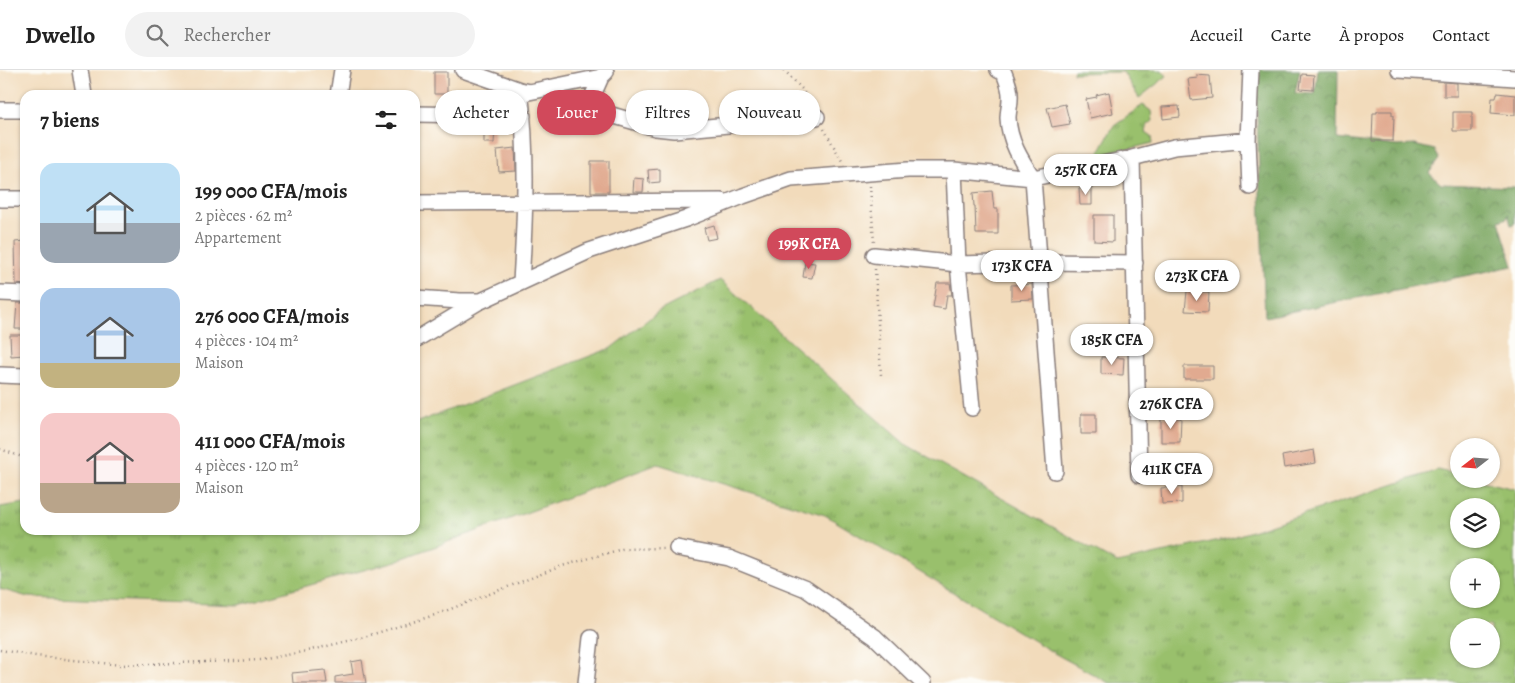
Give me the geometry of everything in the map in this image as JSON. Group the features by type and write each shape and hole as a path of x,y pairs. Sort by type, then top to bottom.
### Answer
{"street":[{"path":"80,70 83,90"},
{"path":"339,90 342,70"},
{"path":"463,70 520,90"},
{"path":"1250,187 1248,140 1251,70"},
{"path":"1399,70 1515,78"},
{"path":"1003,71 1010,88 1008,117 1010,135 1018,156 1033,178 1056,471"},
{"path":"527,92 605,74"},
{"path":"605,74 589,104 590,109 656,128 674,130 719,126"},
{"path":"0,110 20,110"},
{"path":"420,114 435,114"},
{"path":"521,282 526,203 524,135"},
{"path":"420,337 481,300 589,250 686,219 791,179 908,170 954,170 1033,178 1132,158 1174,147 1248,140"},
{"path":"1132,158 1140,475"},
{"path":"954,170 958,264 972,408"},
{"path":"0,199 20,199"},
{"path":"420,203 731,201"},
{"path":"874,256 958,264 1040,262 1135,263"},
{"path":"0,293 20,294"},
{"path":"420,298 460,301 481,300"},
{"path":"0,375 20,376"},
{"path":"677,548 729,558 806,589 875,637 923,683"},
{"path":"586,683 590,638"}],"path":[{"path":"870,173 881,374"},
{"path":"0,450 20,456"},
{"path":"0,650 36,656 121,665 261,660 307,652 435,616 562,566 622,549 677,548"}],"green space":[{"path":"1074,70 1162,70 1167,76 1139,98 1123,72 1073,73"},
{"path":"1255,70 1300,70 1295,93 1315,94 1318,70 1338,70 1337,139 1397,146 1414,145 1435,150 1439,159 1429,173 1441,184 1515,187 1515,223 1511,225 1508,214 1507,218 1499,221 1513,266 1265,317"},
{"path":"1143,105 1151,111 1152,122 1148,124 1146,132 1152,136 1153,143 1096,157 1114,125"},
{"path":"720,280 905,444 1117,563 1233,537 1438,470 1450,473 1450,488 1500,488 1500,485 1515,489 1515,683 1109,683 1054,653 825,515 658,464 396,561 239,605 28,597 0,589 0,507 20,504 20,535 420,535 420,421 611,348 659,311"}],"building":[{"path":"434,72 447,72 447,90 435,90 434,94"},
{"path":"1302,74 1314,75 1313,90 1300,89"},
{"path":"1196,75 1210,76 1212,98 1191,100 1188,79 1198,78"},
{"path":"1444,82 1457,83 1457,96 1444,96"},
{"path":"1109,92 1113,113 1090,118 1086,99"},
{"path":"1497,93 1515,95 1515,115 1491,113 1492,98 1496,98"},
{"path":"1065,104 1070,124 1052,127 1047,108"},
{"path":"1179,106 1180,117 1163,119 1162,107"},
{"path":"1377,111 1392,111 1392,115 1394,115 1393,141 1372,141 1373,113 1377,113"},
{"path":"1453,112 1472,112 1472,131 1453,131"},
{"path":"484,135 495,135 494,143 484,143"},
{"path":"515,148 516,171 499,172 497,150"},
{"path":"591,161 609,161 609,192 591,192"},
{"path":"660,169 660,182 649,183 648,170"},
{"path":"634,178 644,179 643,192 633,192"},
{"path":"1079,188 1092,188 1092,205 1080,205"},
{"path":"992,191 994,209 998,209 998,234 976,234 973,193"},
{"path":"1094,215 1113,215 1113,242 1094,241"},
{"path":"714,225 717,238 707,240 704,228"},
{"path":"15,242 20,242 20,284 16,284"},
{"path":"805,262 815,263 812,278 803,277"},
{"path":"937,283 950,283 952,295 947,295 945,309 933,307"},
{"path":"1032,284 1033,299 1011,300 1011,285"},
{"path":"1187,291 1209,292 1208,312 1185,311"},
{"path":"17,303 20,303 20,329 15,329"},
{"path":"10,335 20,335 20,355 11,356"},
{"path":"1101,357 1124,358 1123,375 1101,374"},
{"path":"1184,366 1213,366 1213,379 1184,379"},
{"path":"1081,414 1096,414 1096,434 1081,434"},
{"path":"1161,417 1181,418 1180,442 1161,442"},
{"path":"1314,450 1316,463 1284,468 1282,456"},
{"path":"1182,487 1182,503 1162,504 1161,488"},
{"path":"362,660 366,683 335,683 335,677 353,674 351,662"},
{"path":"325,670 327,683 293,683 292,673"}]}
